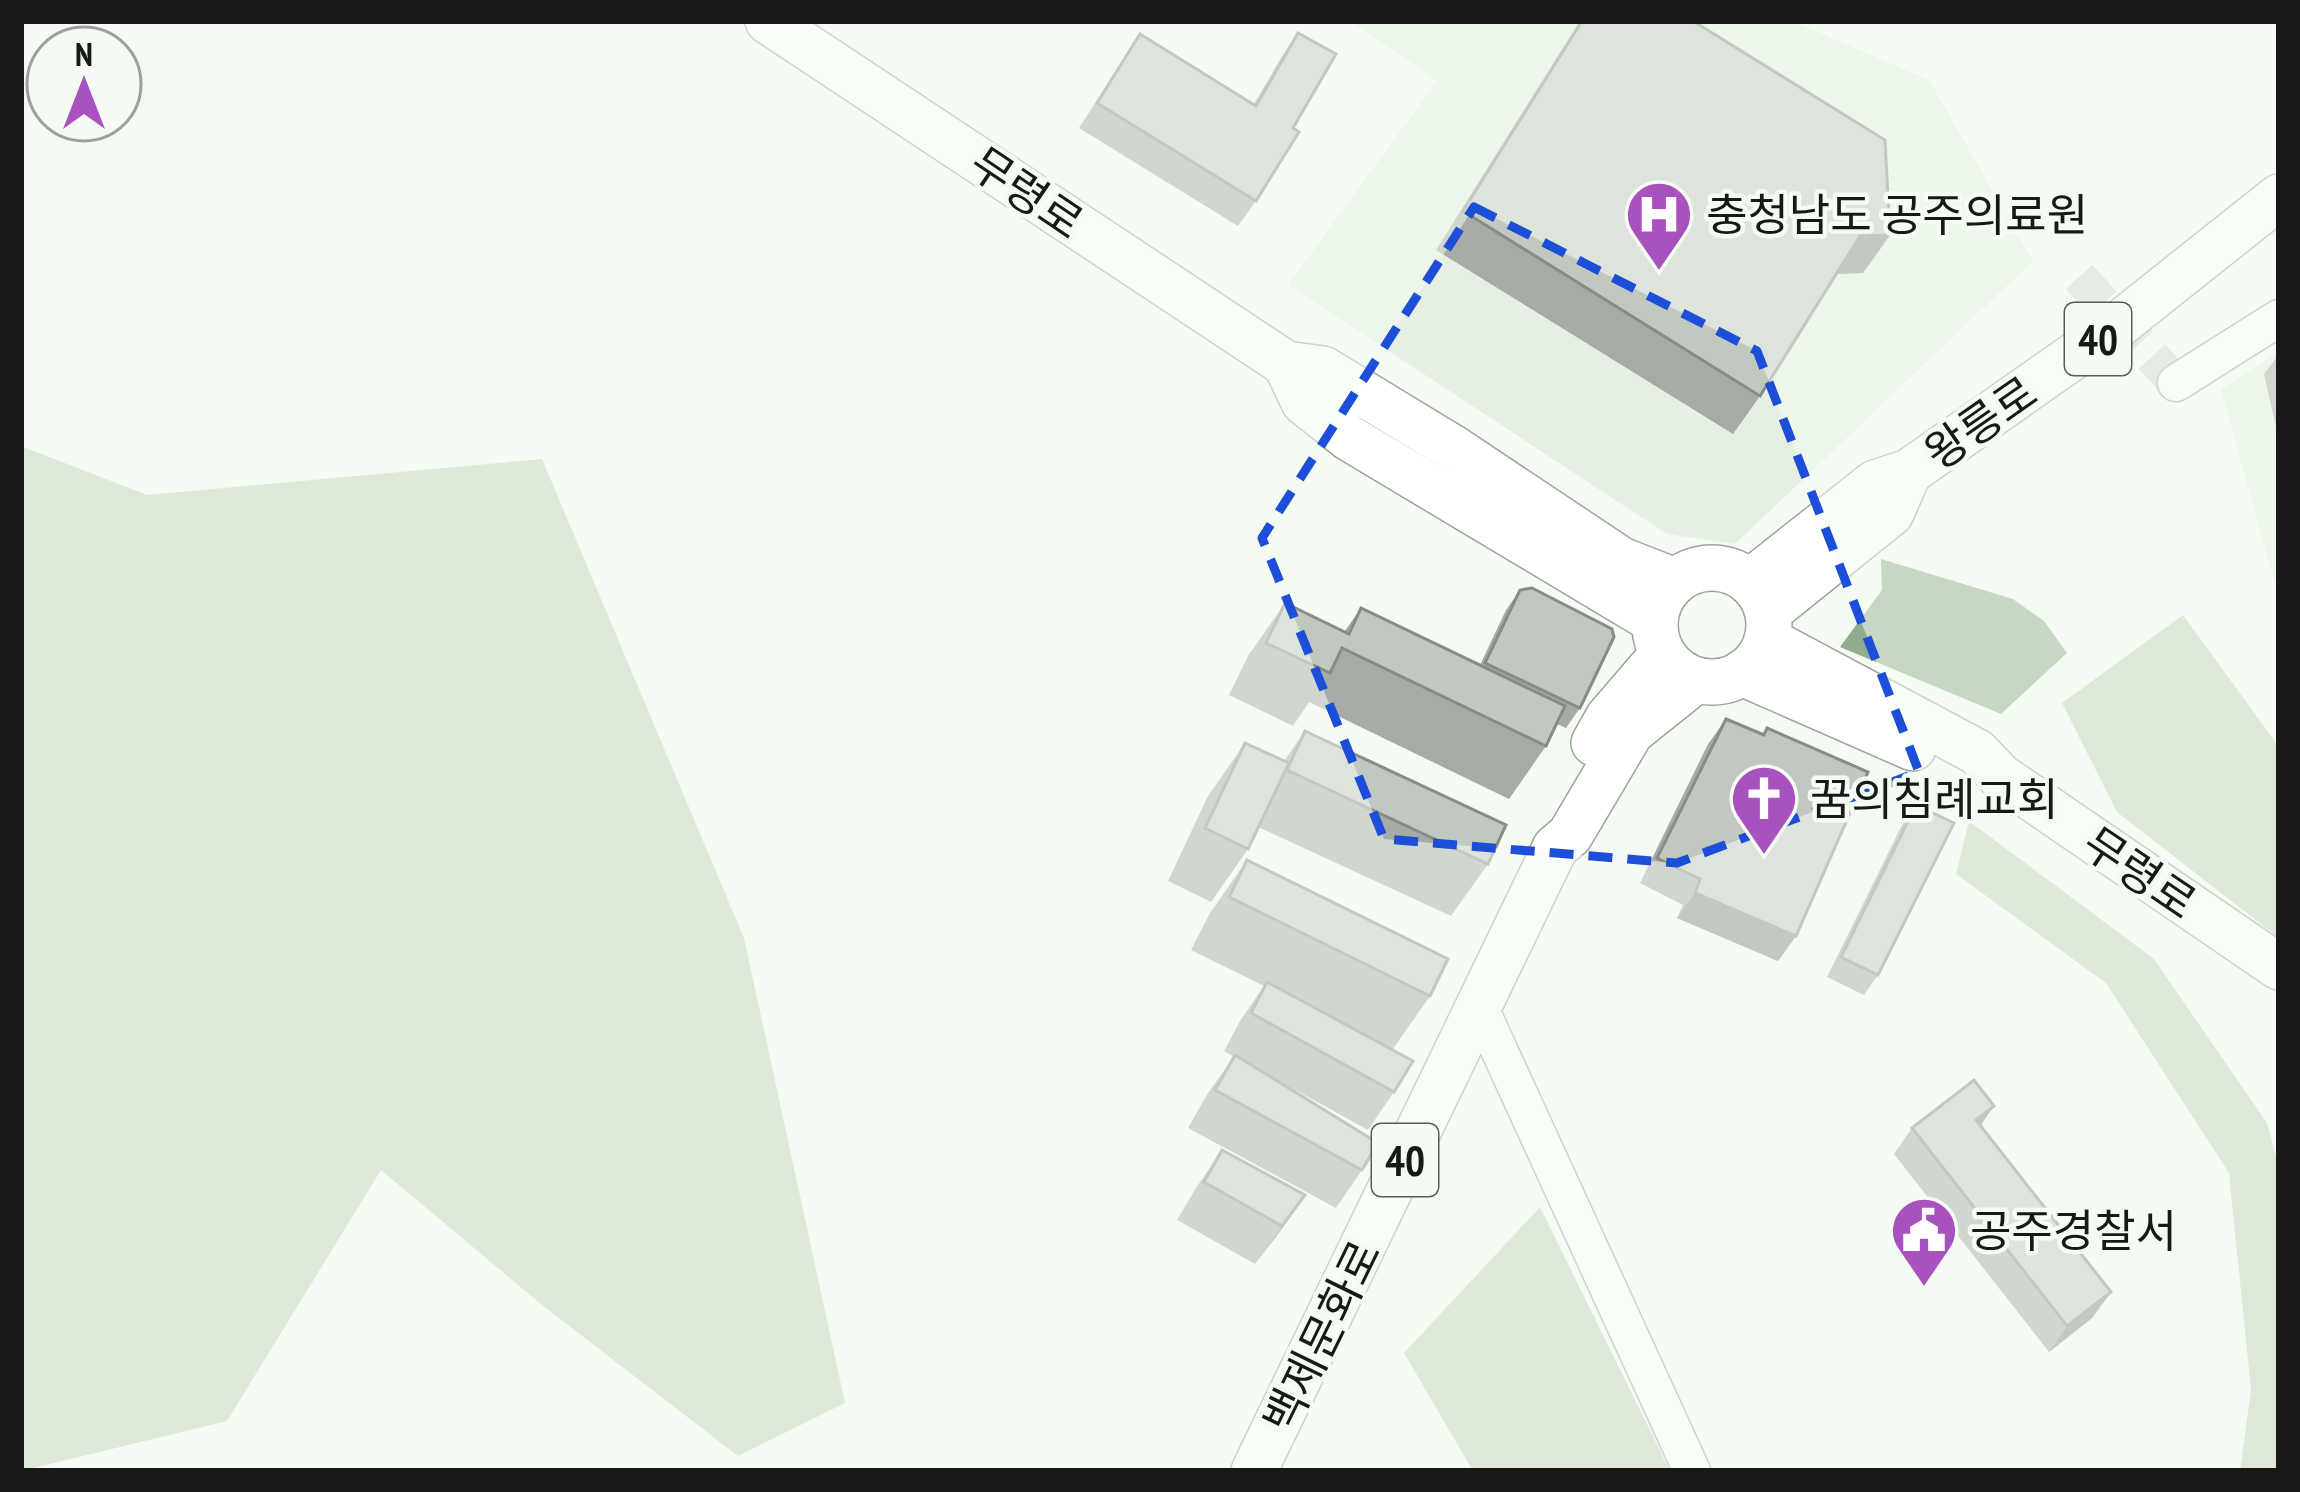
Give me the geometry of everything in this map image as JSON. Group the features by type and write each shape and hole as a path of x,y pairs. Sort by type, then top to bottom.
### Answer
{"main road":[{"name":"무령로","path":"768,21 1286,364 1304,402 1349,438 1672,634"},
{"name":"왕릉로","path":"1757,627 1875,483 1910,472 2118,325 2279,197"},
{"path":"1672,634 1704,568 1736,573 1757,627"},
{"name":"무령로","path":"1757,627 1943,760 2001,777 2279,967"},
{"name":"40","path":"1672,634 1728,680 1757,627"},
{"name":"백제문화로","path":"1254,1471 1555,848 1550,822 1608,718 1672,634"}],"street":[{"path":"2176,383 2279,318"},
{"path":"1479,1006 1692,1471"}],"highlighted area":[{"path":"1474,207 1757,351 1919,772 1677,863 1384,839 1262,538"}],"shaded area":[{"name":"충청남도 공주의료원","path":"1350,21 1792,21 1929,80 2033,261 1735,544 1667,534 1288,285 1437,81"},
{"path":"2279,352 2279,589 2221,389"},
{"path":"21,446 147,495 542,459 744,938 845,1403 738,1456 542,1305 381,1170 227,1421 21,1471"},
{"path":"1881,559 2013,599 2044,621 2067,653 2001,714 1840,647 1882,590"},
{"path":"2183,615 2279,747 2279,934 2117,812 2062,703"},
{"path":"1969,821 2154,959 2267,1123 2279,1167 2279,1471 2240,1471 2251,1390 2229,1173 2106,983 1956,874"},
{"path":"1540,1207 1670,1471 1473,1471 1404,1353"}],"building":[{"name":"충청남도 공주의료원","path":"1582,21 1693,21 1885,140 1890,235 1860,236 1760,396 1463,211"},
{"path":"1298,33 1336,54 1293,128 1299,132 1256,201 1097,103 1140,34 1256,106"},
{"path":"1532,588 1612,629 1614,637 1580,708 1485,663 1520,590"},
{"path":"1285,603 1349,634 1361,608 1565,706 1546,746 1342,648 1330,673 1266,643"},
{"name":"꿈의침례교회","path":"1726,719 1764,735 1767,728 1868,772 1796,936 1695,893 1700,879 1657,858"},
{"path":"1305,731 1506,825 1488,864 1287,770"},
{"path":"1245,743 1289,763 1248,849 1205,828"},
{"path":"1916,805 1954,823 1878,975 1841,957"},
{"path":"1247,860 1448,959 1430,996 1229,897"},
{"path":"1267,982 1413,1061 1394,1092 1251,1013"},
{"path":"1235,1055 1378,1143 1362,1170 1215,1090"},
{"path":"1974,1080 1994,1106 1976,1120 2111,1292 2067,1326 1912,1128"},
{"path":"1222,1150 1305,1195 1282,1226 1204,1182"}],"tunnel":[{"path":"2079,277 2176,383"}],"place":[{"name":"충청남도 공주의료원","path":"1659,273"},
{"name":"꿈의침례교회","path":"1764,857"},
{"name":"공주경찰서","path":"1924,1289"}]}
